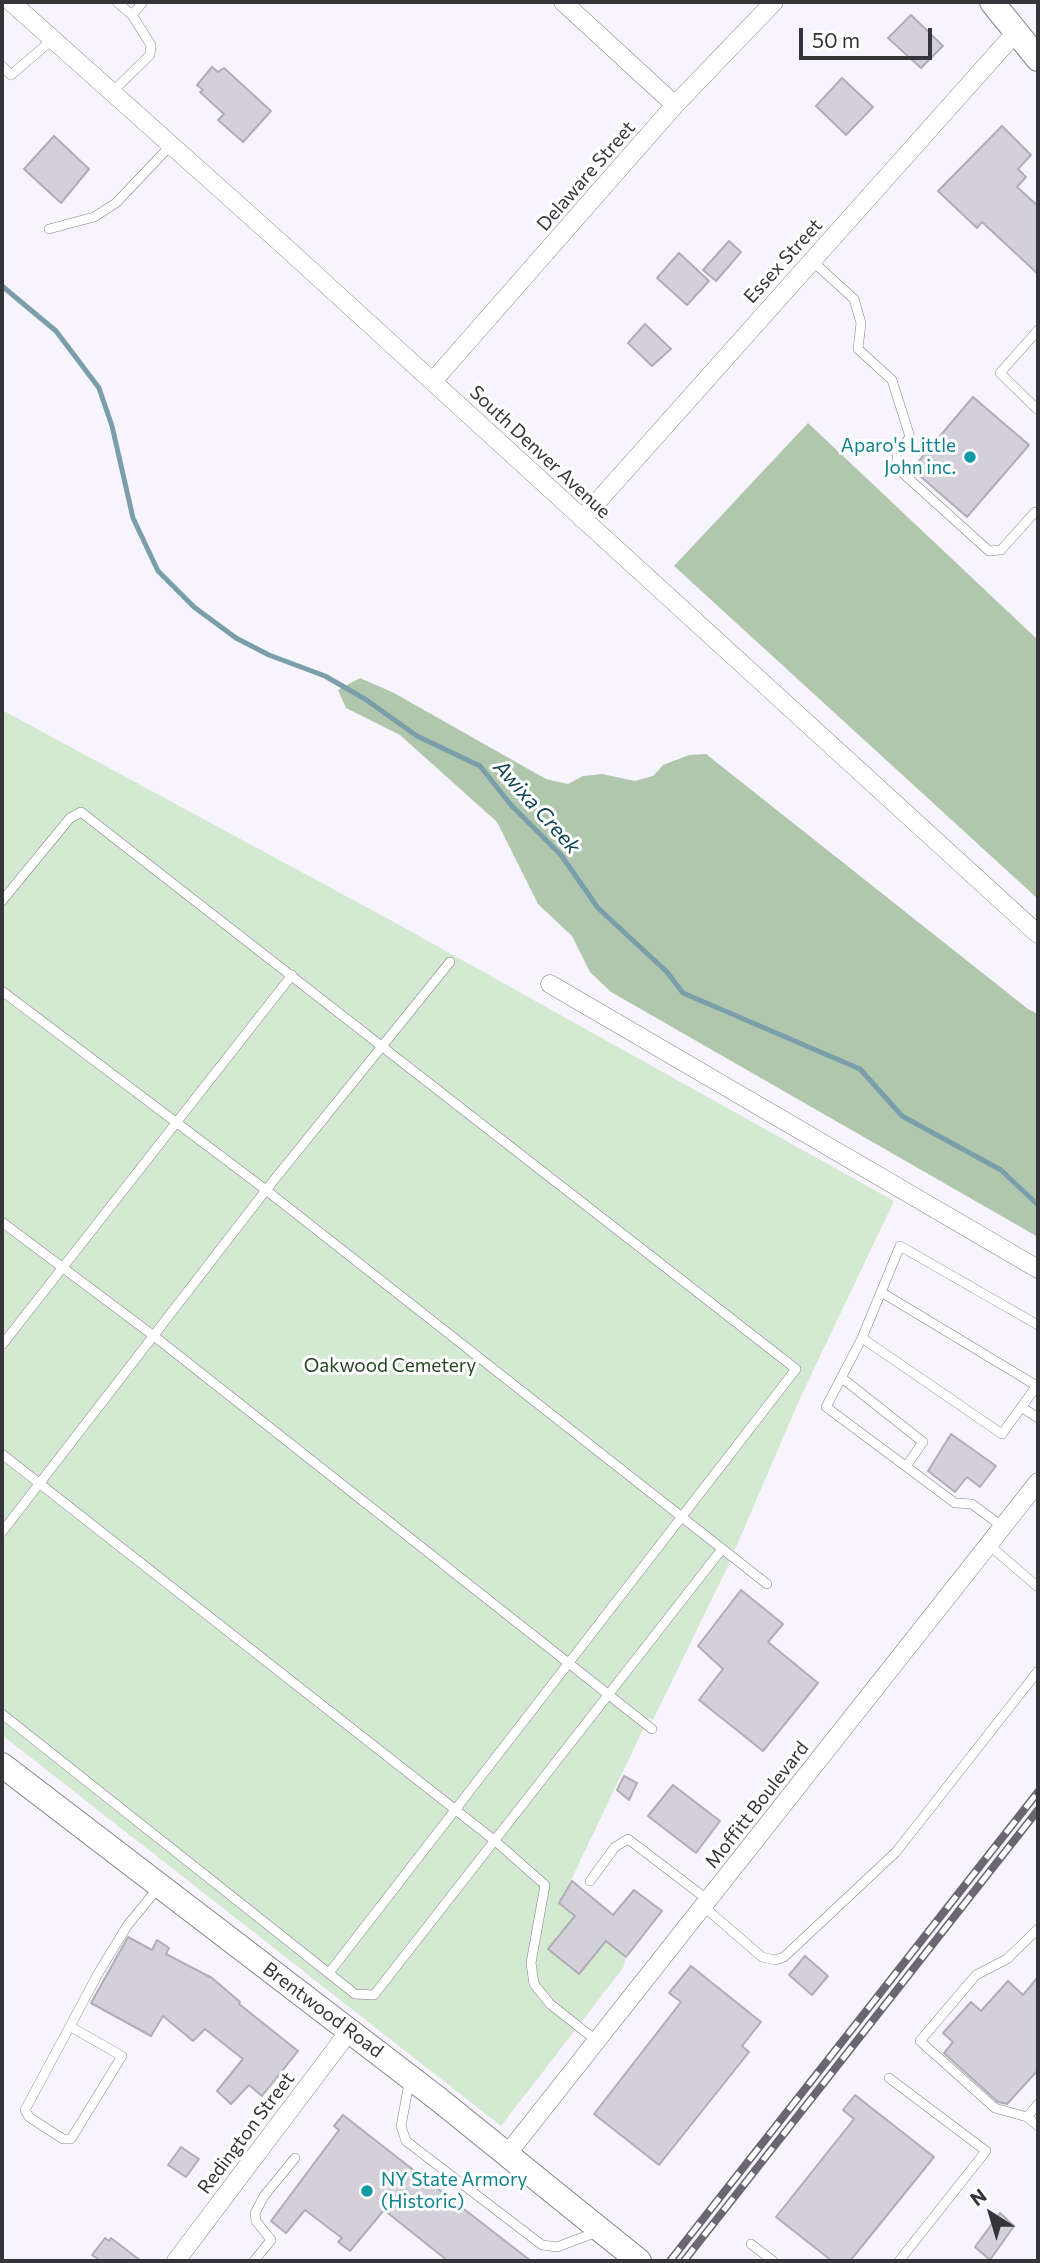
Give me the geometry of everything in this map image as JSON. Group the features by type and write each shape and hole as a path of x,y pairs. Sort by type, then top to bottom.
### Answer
{"street":[{"name":"South Denver Avenue","path":"11,2 433,381 1038,934"},
{"path":"563,2 676,105"},
{"name":"Delaware Street","path":"433,381 676,105 774,2"},
{"path":"992,2 1038,59"},
{"name":"Essex Street","path":"582,519 1016,32"},
{"path":"550,984 1038,1269"},
{"name":"Moffitt Boulevard","path":"508,2153 1038,1482"},
{"name":"Brentwood Road","path":"2,1765 158,1888 350,2030 508,2153 639,2261"},
{"name":"Redington Street","path":"176,2261 350,2030"}],"lane":[{"path":"112,92 150,55 151,46 132,15 117,2"},
{"path":"132,15 144,2"},
{"path":"2,66 11,75 52,39"},
{"path":"49,229 94,217 116,203 171,145"},
{"path":"811,260 854,299 861,323 858,348 892,380 910,437 897,453 897,468 989,551 1001,550 1035,512 1038,513"},
{"path":"1038,330 1000,373 1038,410"},
{"path":"2,901 69,818 81,812 796,1369 329,1973"},
{"path":"2,1532 267,1191 450,962"},
{"path":"2,1345 292,975"},
{"path":"2,991 267,1191 767,1584"},
{"path":"2,1222 154,1336 652,1729"},
{"path":"1003,1527 972,1504 955,1503 826,1407 862,1338 900,1246 1038,1325"},
{"path":"862,1338 1002,1434 1038,1385 881,1292"},
{"path":"842,1378 923,1442 907,1465"},
{"path":"1023,1408 1038,1418"},
{"path":"2,1454 455,1809 545,1885 531,1963 534,1984 550,2004 597,2041"},
{"path":"989,1545 1038,1587"},
{"path":"2,1714 355,1994 374,1995 722,1549"},
{"path":"590,1881 615,1847 628,1839 706,1903 762,1957 775,1960 785,1958 896,1852 1038,1671"},
{"path":"71,2027 122,2056 71,2139 63,2138 29,2117 25,2110 71,2027 127,1926 158,1888"},
{"path":"1038,1929 1007,1959 976,1975 920,2041 995,2108 1027,2117 1038,2126"},
{"path":"410,2077 401,2126 407,2141 414,2147 542,2245 557,2248 601,2230"},
{"path":"889,2078 986,2151 899,2261"},
{"path":"1027,2117 1038,2104"},
{"path":"254,2261 271,2240 256,2221 258,2207 295,2158"},
{"path":"751,2244 773,2261"}],"green space":[{"path":"808,423 1038,640 1038,899 674,566"},
{"path":"360,678 394,693 546,779 568,784 583,776 602,774 635,781 653,776 663,765 689,755 706,754 1028,1009 1038,1014 1038,1237 611,992 590,972 572,936 538,904 497,822 400,735 346,708 338,690"},
{"name":"Oakwood Cemetery","path":"2,710 392,921 894,1201 802,1394 727,1568 653,1720 649,1717 560,1903 626,1957 623,1968 501,2126 2,1735"}],"building":[{"path":"911,15 943,46 921,68 888,38"},
{"path":"212,67 218,72 224,68 271,111 243,142 218,120 224,114 200,92 203,90 197,85"},
{"path":"842,78 873,107 846,135 816,106"},
{"path":"1002,126 1031,155 1018,169 1026,177 1017,187 1038,206 1038,274 982,222 977,228 938,191"},
{"path":"54,136 89,169 61,203 24,169"},
{"path":"729,241 741,252 716,281 703,270"},
{"path":"679,253 709,281 687,305 657,278"},
{"path":"645,324 671,349 652,366 628,343"},
{"name":"Aparo's Little John inc.","path":"973,397 1029,445 967,517 912,469"},
{"path":"951,1434 996,1466 980,1487 967,1477 955,1492 928,1471"},
{"path":"741,1590 783,1624 768,1642 818,1683 763,1751 699,1700 723,1669 698,1646"},
{"path":"624,1776 637,1783 629,1800 617,1790"},
{"path":"673,1785 720,1821 696,1853 648,1816"},
{"path":"572,1881 613,1915 634,1890 662,1911 626,1957 606,1941 579,1974 548,1949 575,1916 559,1903"},
{"path":"128,1937 152,1950 157,1940 169,1948 166,1954 212,1978 240,2002 239,2004 298,2051 262,2096 249,2085 231,2104 217,2091 243,2059 205,2029 193,2041 163,2016 151,2036 91,2003"},
{"path":"805,1956 828,1976 812,1995 789,1975"},
{"path":"691,1966 761,2022 742,2046 749,2052 659,2165 594,2114 681,2002 669,1993"},
{"path":"1038,1977 1038,2070 1007,2104 998,2102 944,2053 953,2042 943,2033 971,2002 981,2011 1008,1981 1023,1995"},
{"path":"855,2095 934,2157 850,2261 832,2261 776,2217 854,2119 843,2110"},
{"name":"NY State Armory (Historic)","path":"343,2115 531,2261 448,2261 384,2210 350,2251 338,2242 342,2238 305,2210 286,2233 271,2221 339,2130 334,2126"},
{"path":"181,2147 199,2159 186,2177 168,2165"},
{"path":"1000,2213 1014,2226 990,2260 975,2247"},
{"path":"105,2238 109,2241 111,2238 141,2261 101,2261 92,2255"}],"waterway":[{"name":"Awixa Creek","path":"2,286 56,331 99,388 112,426 133,518 158,571 194,607 236,638 269,655 325,676 365,699 417,736 480,766 511,805 561,855 598,908 667,972 683,993 860,1069 902,1116 1001,1170 1038,1205"}],"railway":[{"path":"670,2261 1038,1792"},
{"path":"684,2261 1038,1810"}],"place":[{"name":"Aparo's Little John inc.","path":"970,457"},
{"name":"NY State Armory (Historic)","path":"367,2191"}]}
